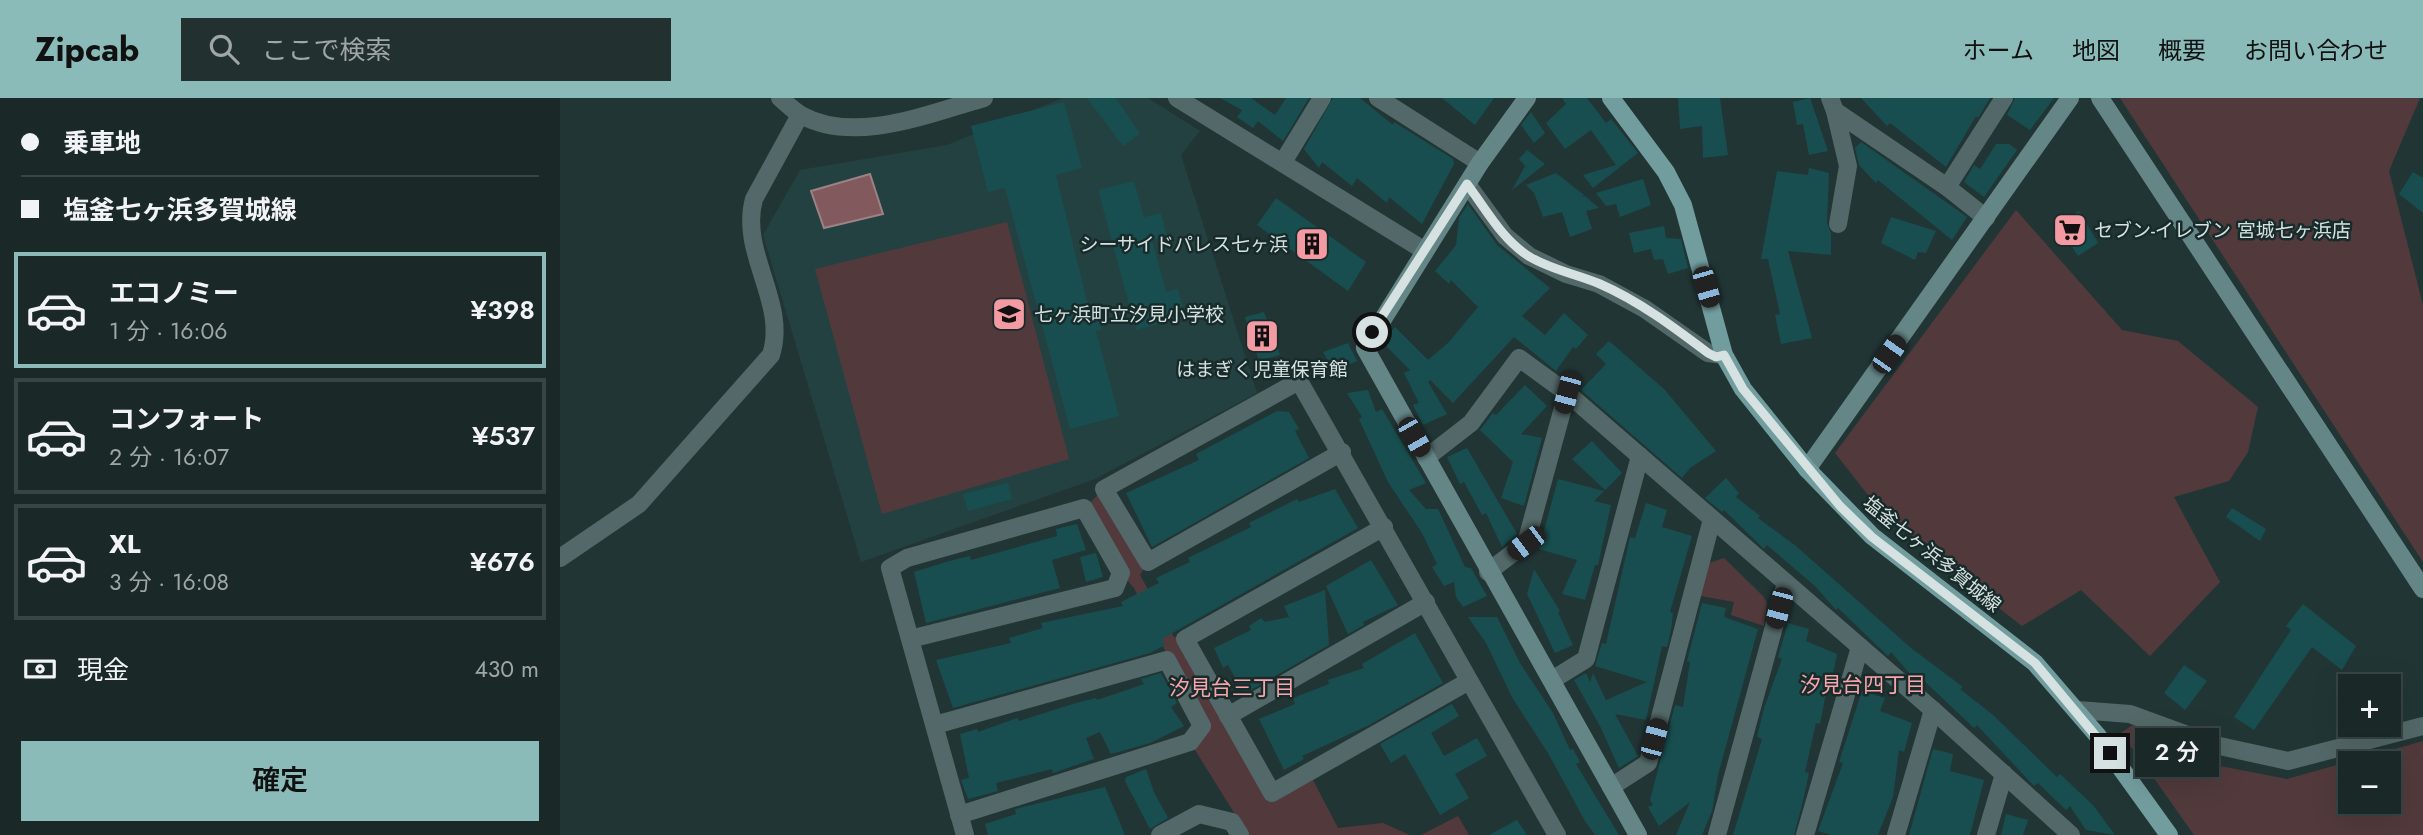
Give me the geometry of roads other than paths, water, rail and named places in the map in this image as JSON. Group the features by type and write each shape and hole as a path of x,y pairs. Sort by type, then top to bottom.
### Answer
{"main road":[{"name":"塩釜七ヶ浜多賀城線","path":"1611,98 1667,172 1683,205 1724,355 1743,389 1807,469 1872,537 2035,663 2078,710 2169,835"}],"street":[{"path":"780,98 800,115 845,128 873,125 984,98"},
{"path":"1283,162 1322,98"},
{"path":"1378,98 1480,163"},
{"path":"1527,98 1480,163 1365,348 1638,835"},
{"path":"1947,187 2004,98"},
{"path":"1807,469 2070,98"},
{"path":"2100,98 2423,589"},
{"path":"1187,101 1424,251"},
{"path":"1833,105 1986,218"},
{"path":"1833,105 1848,166 1839,224"},
{"path":"560,558 639,504 771,355 776,339 775,321 750,234 750,214 754,199 800,115"},
{"path":"1467,184 1505,236 1529,256 1566,274 1600,284 1645,309 1708,353 1716,357 1724,355"},
{"path":"1426,458 1471,423 1519,358 1567,393 1640,456 1933,710 2071,835"},
{"path":"1342,453 1148,562 1104,489 1299,381 1342,453 1384,527 1556,835"},
{"path":"1489,572 1526,543 1567,393"},
{"path":"1552,680 1586,659 1640,456"},
{"path":"910,639 1115,588 1121,573 1084,508 907,558 890,568 965,835"},
{"path":"1611,787 1648,764 1712,519"},
{"path":"1384,527 1185,639 1272,793 1469,681"},
{"path":"1717,835 1786,583"},
{"path":"1228,716 1426,602"},
{"path":"1805,835 1860,647"},
{"path":"934,725 1167,660 1202,726 1190,742 959,815"},
{"path":"1896,835 1933,710"},
{"path":"2078,710 2130,714 2215,745 2288,761 2423,726"},
{"path":"1986,835 2004,774"},
{"path":"1160,835 1199,814 1232,822 1240,835"}],"place":[{"name":"セブン-イレブン 宮城七ヶ浜店","path":"2070,230"},
{"name":"シーサイドパレス七ヶ浜","path":"1312,244"},
{"name":"七ヶ浜町立汐見小学校","path":"1009,314"},
{"name":"はまぎく児童保育館","path":"1262,336"}],"district":[{"name":"汐見台四丁目","path":"1863,685"},
{"name":"汐見台三丁目","path":"1232,688"}]}
